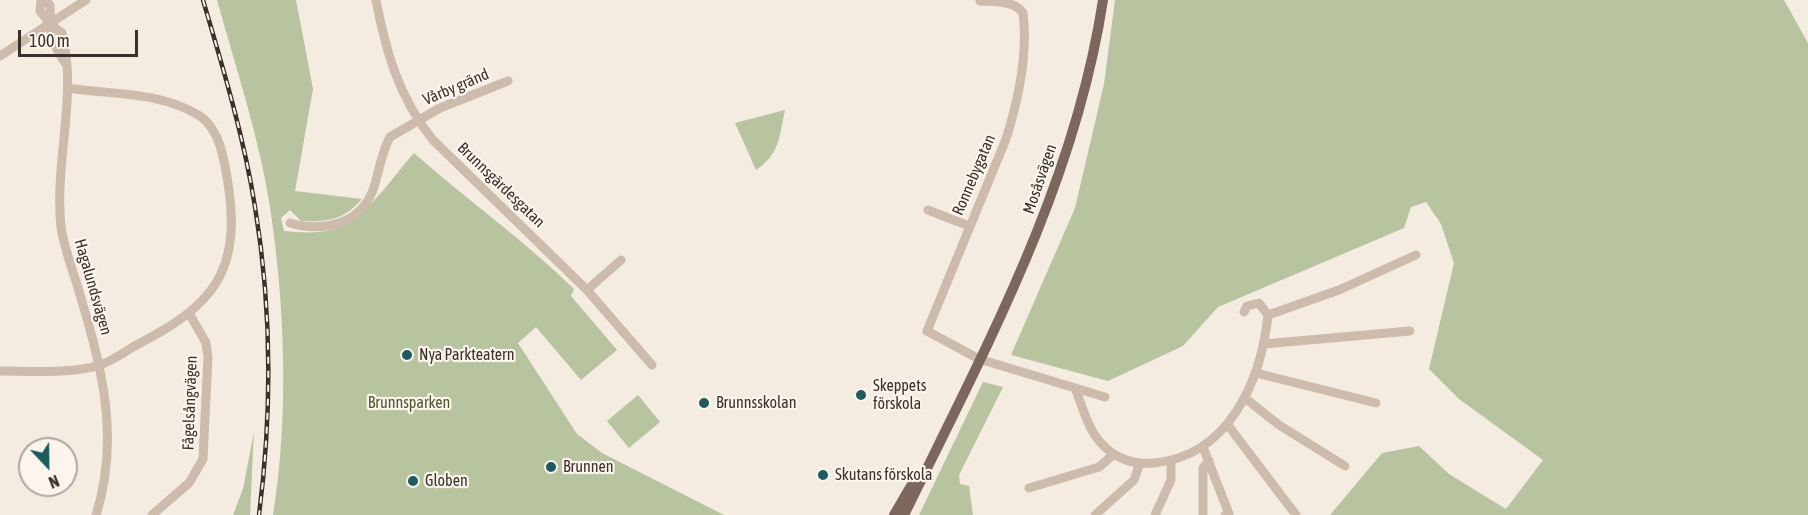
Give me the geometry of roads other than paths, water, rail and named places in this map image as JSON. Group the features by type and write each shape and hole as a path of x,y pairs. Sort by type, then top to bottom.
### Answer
{"main road":[{"name":"Mosåsvägen","path":"904,515 1019,278 1058,176 1079,108 1103,0"},
{"name":"Mosåsvägen","path":"894,515 938,443"}],"street":[{"name":"Hagalundsvägen","path":"43,0 40,11 51,25 51,39 66,66 68,88 61,166 61,228 100,365 110,447 106,479 96,515"},
{"path":"0,56 51,25 86,0"},
{"name":"Brunnsgärdesgatan","path":"375,0 391,67 400,90 417,121 433,140 587,290 652,365"},
{"name":"Ronnebygatan","path":"979,359 927,331 1012,119 1021,69 1023,13 1019,7 980,1"},
{"name":"Vårby gränd","path":"290,224 328,227 356,214 372,193 390,137 440,108 508,81"},
{"path":"0,371 65,370 100,365 158,334 189,313 220,279 229,255 233,236 228,183 220,144 212,127 193,112 148,96 68,88"},
{"path":"928,210 969,226"},
{"path":"1268,315 1339,290 1416,255"},
{"path":"587,290 621,260"},
{"path":"1075,388 1098,439 1114,454 1140,463 1171,461 1203,447 1227,424 1245,398 1256,373 1264,344 1268,315 1258,303 1247,306 1244,312"},
{"name":"Fågelsångvägen","path":"152,515 189,483 203,459 207,350 202,333 189,313"},
{"path":"1264,344 1410,331"},
{"path":"979,359 1105,397"},
{"path":"1256,373 1376,403"},
{"path":"1245,398 1279,425 1345,466"},
{"path":"1227,424 1296,515"},
{"path":"1203,447 1229,514 1225,515"},
{"path":"1029,488 1099,467 1114,454"},
{"path":"1155,515 1171,480 1171,461"},
{"path":"1203,515 1203,468 1209,461"},
{"path":"1095,515 1134,480 1140,463"}],"railway":[{"path":"203,0 239,129 261,245 267,322 268,400 259,515"}],"place":[{"name":"Nya Parkteatern","path":"407,355"},
{"name":"Skeppets förskola","path":"861,395"},
{"name":"Brunnsskolan","path":"704,403"},
{"name":"Brunnen","path":"551,467"},
{"name":"Skutans förskola","path":"823,475"},
{"name":"Globen","path":"413,481"}],"park label":[{"name":"Brunnsparken","path":"409,403"}]}
